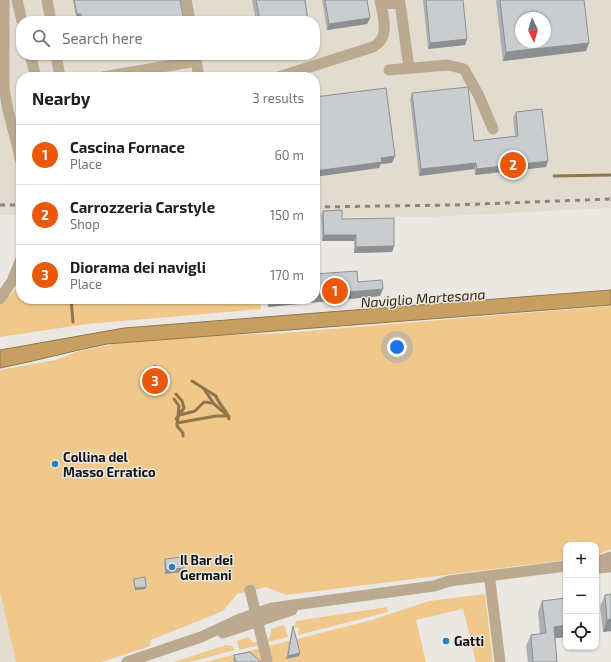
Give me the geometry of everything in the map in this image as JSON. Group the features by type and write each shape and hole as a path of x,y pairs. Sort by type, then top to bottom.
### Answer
{"street":[{"path":"4,0 4,88 16,141"},
{"path":"17,0 21,16"},
{"path":"47,0 50,16"},
{"path":"186,0 189,16"},
{"path":"294,72 373,47 382,42 384,37 384,26 381,2 400,3 409,68"},
{"path":"31,60 35,72"},
{"path":"57,60 59,72"},
{"path":"127,72 186,60"},
{"path":"196,60 198,72"},
{"path":"389,70 448,65 464,69 479,96 493,129"},
{"path":"0,299 12,281 16,271"},
{"path":"599,561 611,556"},
{"path":"434,586 449,581 563,566"},
{"path":"599,568 611,567"},
{"path":"127,662 201,636 219,634 257,618 272,608 434,586 449,586 563,571"},
{"path":"490,581 500,662"},
{"path":"250,590 267,660"}],"shaded area":[{"path":"0,0 611,0 611,208 430,217 320,217 320,72 16,72 16,215 0,215"},
{"path":"16,289 16,304 260,304 261,309 87,324 0,337 0,305"},
{"path":"611,290 611,305 107,344 0,368 0,350 124,328"},
{"path":"611,306 611,549 599,554 599,542 563,542 563,560 286,595 266,587 237,594 223,611 151,640 150,646 102,662 16,662 0,592 0,370 56,360 79,351 114,344 209,336 284,333"},
{"path":"0,592 16,662 0,662"},
{"path":"485,594 493,662 476,662 463,609 416,620 426,662 205,662 372,620 429,601"},
{"path":"387,607 388,612 298,635 299,628 294,627 296,621"},
{"path":"284,625 288,637 265,643 270,636 271,629"},
{"path":"248,637 253,642 259,642 260,645 239,650 237,641"},
{"path":"226,645 232,646 235,650 190,662 174,662"}],"building":[{"path":"74,0 180,0 183,16 81,16 81,14 77,14"},
{"path":"256,0 305,0 307,16 259,16"},
{"path":"325,0 367,0 370,18 329,24"},
{"path":"426,0 463,0 467,39 430,43"},
{"path":"500,0 584,0 589,43 551,47 551,12 515,12 515,48 543,48 506,52"},
{"path":"468,87 474,141 518,136 516,112 542,109 548,161 477,169 476,163 421,169 412,93"},
{"path":"386,88 395,156 381,158 382,162 320,170 320,96"},
{"path":"342,210 342,219 394,218 394,246 356,247 356,235 324,235 323,211"},
{"path":"357,271 358,282 382,280 383,289 320,295 320,274"},
{"path":"155,365 168,376 158,388 145,377"},
{"path":"182,557 183,568 166,570 165,559"},
{"path":"145,577 146,587 135,588 134,579"},
{"path":"611,594 611,619 607,620 605,595"},
{"path":"563,598 563,626 554,627 557,662 533,662 531,635 546,633 542,601"},
{"path":"293,626 300,653 288,656"},
{"path":"250,652 261,662 236,662 234,655"}],"waterway":[{"path":"554,176 611,175"},
{"path":"71,304 73,322"},
{"path":"192,381 216,396 219,403 227,413 229,419"},
{"path":"204,389 214,404 227,415"},
{"path":"176,394 182,401 184,408 176,419"},
{"path":"174,399 179,406 177,426 183,433 183,436"},
{"path":"180,415 195,411 204,402 212,403"},
{"path":"177,423 216,416 229,416"}],"railway":[{"path":"320,207 452,205 611,199"},
{"path":"0,205 16,205"}],"place":[{"name":"Carrozzeria Carstyle","path":"513,165"},
{"name":"Cascina Fornace","path":"335,291"},
{"name":"Diorama dei navigli","path":"155,381"},
{"name":"Collina del Masso Erratico","path":"55,464"},
{"name":"Il Bar dei Germani","path":"172,567"},
{"name":"Gatti","path":"446,641"}],"water label":[{"name":"Naviglio Martesana","path":"423,298"}]}
